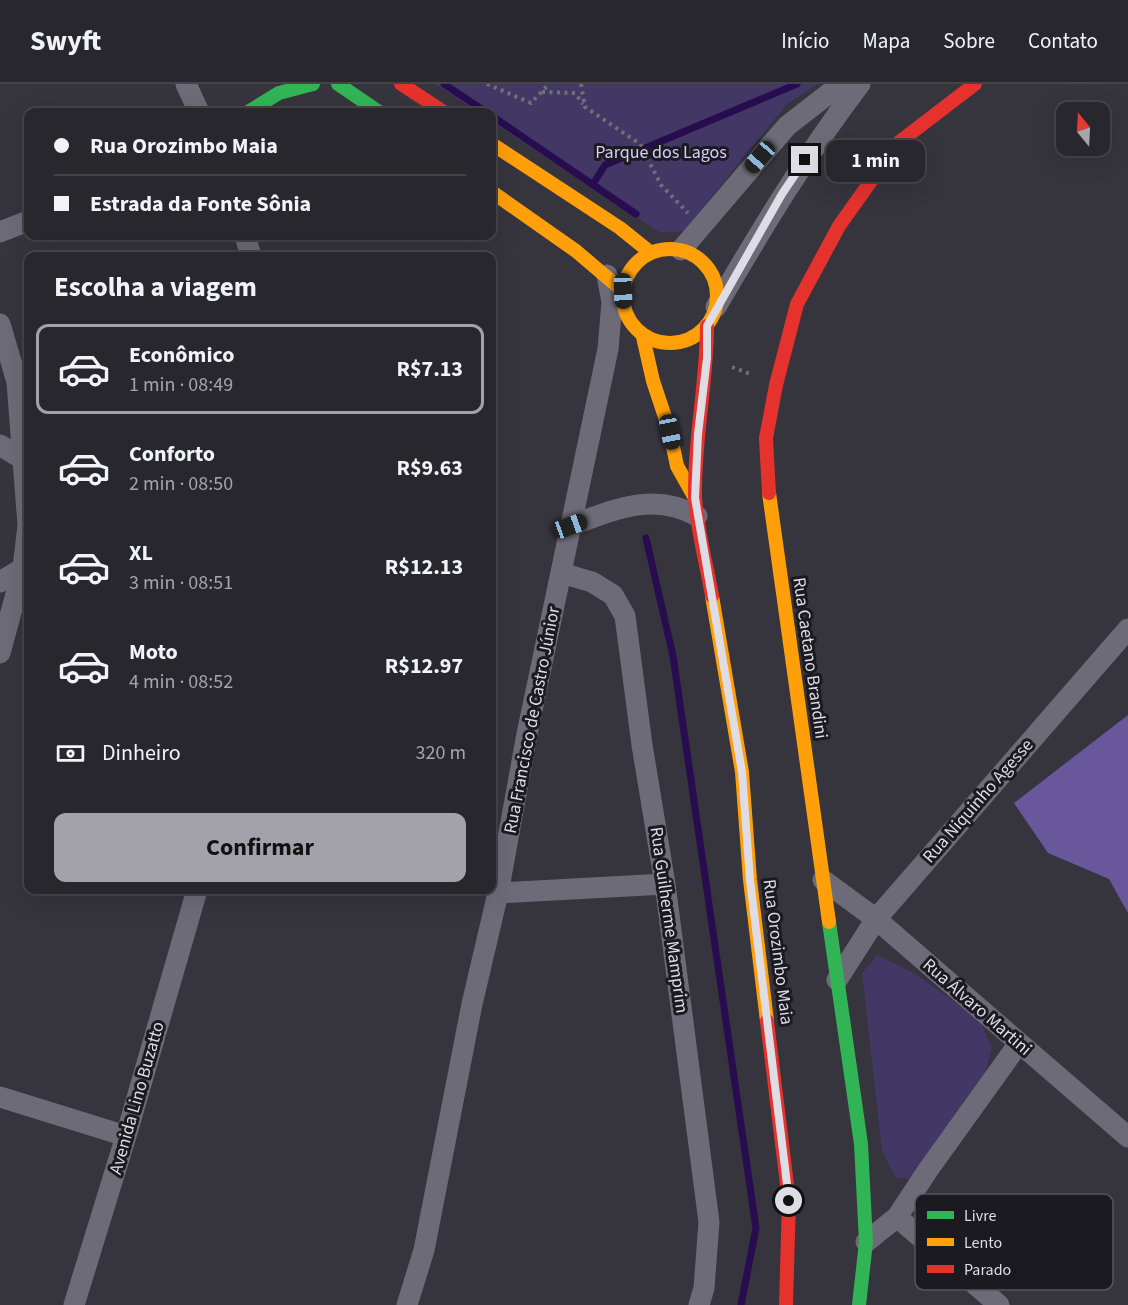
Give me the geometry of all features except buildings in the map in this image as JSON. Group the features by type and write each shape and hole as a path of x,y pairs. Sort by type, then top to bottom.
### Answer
{"main road":[{"path":"255,108 279,93 313,84"},
{"path":"338,84 373,108"},
{"path":"400,84 438,108"},
{"name":"Rua Caetano Brandini","path":"859,1305 866,1242 861,1144 769,500 766,438 797,304 839,226 898,143 975,84"},
{"path":"496,147 620,228 651,253"},
{"path":"496,195 607,275 623,291"},
{"path":"664,249 681,250 697,257 707,266 718,290 712,316 694,336 682,342 672,343 643,337 630,321 624,304 623,291 628,275 637,263 651,253 664,249"},
{"name":"Rua Orozimbo Maia","path":"712,316 698,434 696,507 742,772 750,880 789,1201 786,1305"},
{"name":"Rua Orozimbo Maia","path":"643,337 653,381 670,432 677,466 696,507"}],"street":[{"path":"186,84 197,108"},
{"path":"681,250 788,126 841,84"},
{"path":"712,316 782,194 860,84"},
{"path":"0,232 24,223"},
{"name":"Rua Francisco de Castro Júnior","path":"407,1305 423,1250 472,1004 498,893 527,734 608,349 612,302 607,275"},
{"path":"0,324 17,382 24,460"},
{"path":"0,445 24,460"},
{"path":"570,526 603,513 643,503 696,507"},
{"path":"0,582 24,569"},
{"name":"Rua Guilherme Mamprim","path":"561,573 592,582 613,595 625,616 642,745 665,884 709,1222 704,1288 699,1305"},
{"path":"0,653 24,575"},
{"name":"Rua Niquinho Agesse","path":"837,980 876,919 1128,629"},
{"name":"Rua Álvaro Martini","path":"823,880 876,919 1128,1137"},
{"path":"498,893 665,884"},
{"name":"Avenida Lino Buzatto","path":"74,1305 126,1136 196,894"},
{"path":"866,1242 897,1217 1018,1043"},
{"path":"0,1096 126,1136"},
{"path":"897,1217 915,1233"},
{"path":"982,1290 999,1305"}],"path":[{"path":"487,84 531,103 549,84"},
{"path":"580,84 585,107"},
{"path":"542,92 575,93 585,107 640,144 662,185 700,227"},
{"path":"725,364 760,377"}],"green space":[{"name":"Parque dos Lagos","path":"435,84 819,84 787,104 684,231 661,233 496,125 496,108 472,108"},
{"path":"877,955 917,975 980,1020 992,1048 982,1084 912,1179 896,1178 882,1151 862,973"}],"shaded area":[{"path":"1128,715 1128,913 1109,879 1048,853 1014,803"}],"waterway":[{"path":"444,84 480,108"},
{"path":"593,184 605,165 797,84"},
{"path":"496,119 636,214"},
{"path":"646,538 673,656 756,1228 741,1305"}],"traffic: fast":[{"path":"255,108 279,93 313,84"},
{"path":"338,84 373,108"},
{"path":"829,922 861,1144 866,1242 859,1305"}],"traffic: slow":[{"path":"496,147 620,228 651,253"},
{"path":"496,195 576,251 623,291"},
{"path":"670,249 688,253 703,263 713,278 717,296 713,314 703,329 688,339 670,343 652,339 637,329 627,314 623,296 627,278 637,263 652,253 670,249"},
{"path":"643,337 653,381 670,432 677,466 695,498"},
{"path":"769,493 829,922"},
{"path":"712,596 742,772 750,880 767,1021"}],"traffic: jam":[{"path":"401,84 438,108"},
{"path":"769,493 766,438 776,385 797,304 839,226 898,143 975,84"},
{"path":"707,326 696,453 695,496 712,596"},
{"path":"767,1021 789,1201 786,1305"}],"route":[{"path":"789,1201 750,880 742,772 695,498 698,434 707,358 707,326 782,194 805,160"}]}
